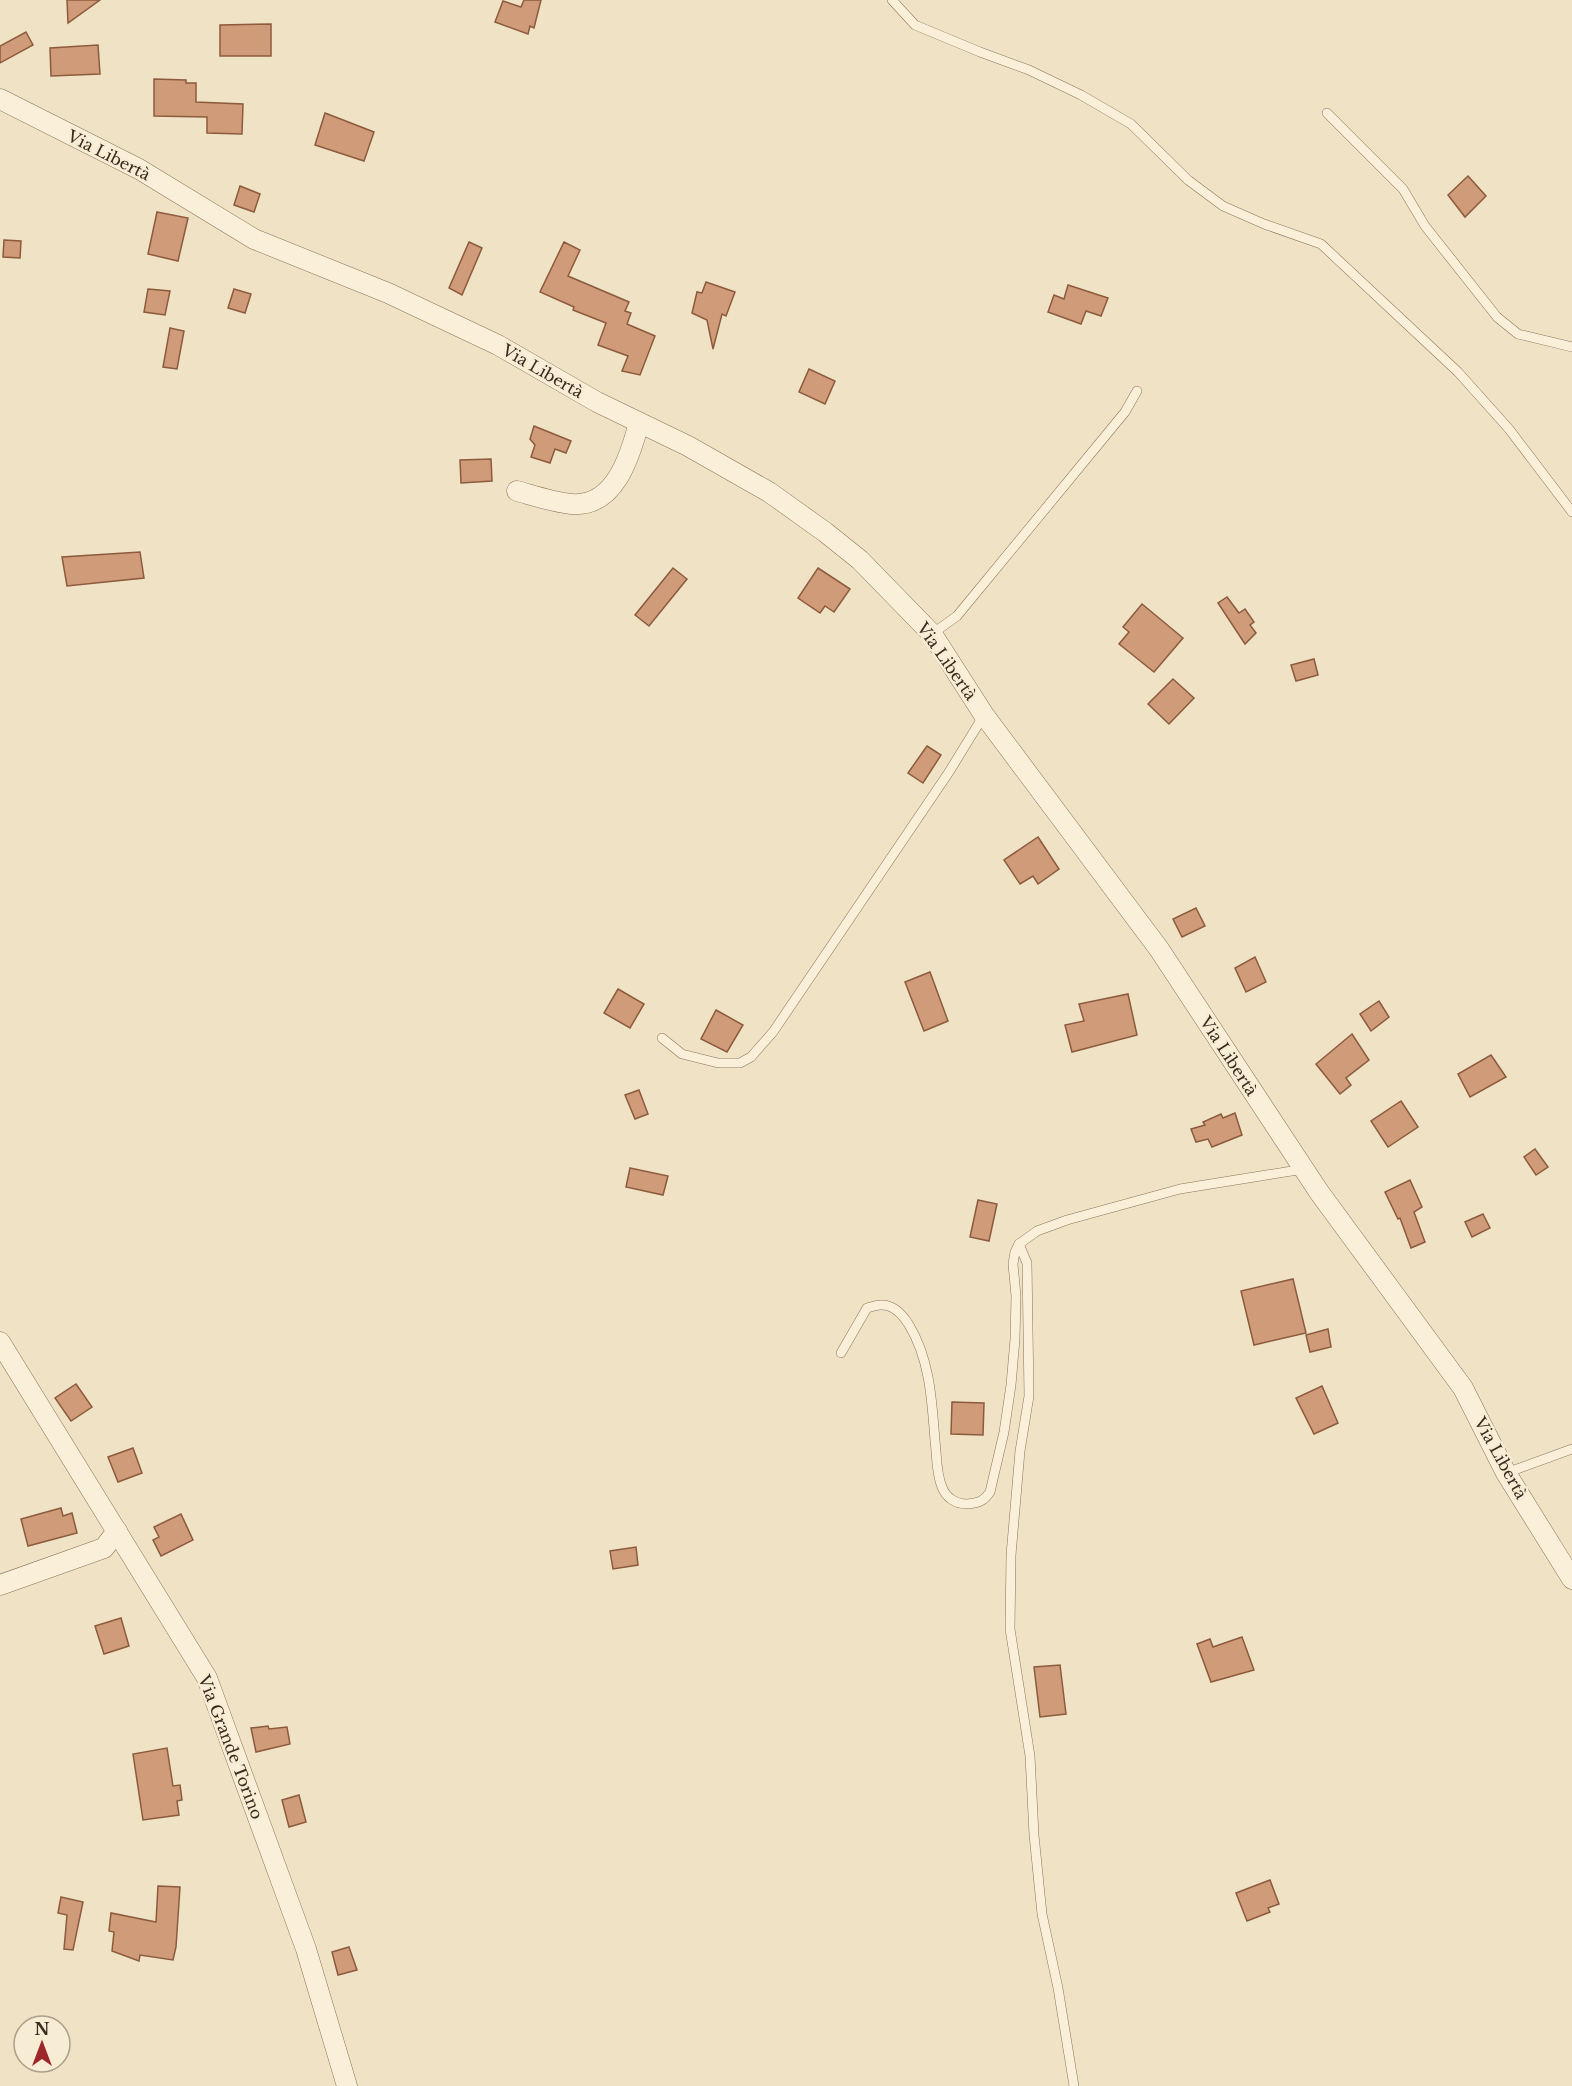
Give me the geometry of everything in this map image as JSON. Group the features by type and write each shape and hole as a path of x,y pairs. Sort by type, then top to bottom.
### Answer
{"street":[{"name":"Via Libertà","path":"0,99 140,169 254,239 388,293 498,345 597,402 688,446 769,492 860,560 932,634 984,715 1159,949 1304,1168 1463,1388 1506,1473 1572,1579"},
{"path":"517,491 573,504 586,504 598,499 614,484 626,464 633,448 639,423"},
{"name":"Via Grande Torino","path":"0,1342 207,1678 306,1948 346,2086"},
{"path":"0,1586 104,1548 117,1531"}],"lane":[{"path":"892,0 915,25 1029,70 1081,95 1131,124 1188,180 1223,206 1264,224 1321,244 1458,372 1509,429 1572,512"},
{"path":"1327,112 1403,189 1425,226 1497,317 1518,334 1572,347"},
{"path":"932,634 957,616 1125,412 1137,392"},
{"path":"662,1038 682,1054 718,1063 740,1063 752,1057 772,1032 949,772 984,715"},
{"path":"840,1353 867,1308 882,1304 894,1308 905,1318 924,1357 932,1408 938,1474 942,1487 948,1497 960,1504 978,1503 984,1500 990,1492 1011,1385 1016,1307 1013,1264 1019,1244 1037,1231 1067,1220 1180,1189 1304,1168"},
{"path":"1019,1244 1027,1263 1029,1396 1020,1451 1011,1555 1010,1629 1030,1756 1034,1835 1042,1914 1058,1989 1074,2086"},
{"path":"1506,1473 1572,1449"}],"building":[{"path":"67,0 100,0 68,23"},
{"path":"524,0 541,0 534,28 530,26 528,34 495,22 503,1 521,7"},
{"path":"271,24 271,56 220,56 220,25"},
{"path":"26,32 33,45 0,63 0,46"},
{"path":"98,45 100,74 51,76 50,48"},
{"path":"154,79 186,80 186,83 196,83 196,102 243,104 242,134 207,133 207,117 154,116"},
{"path":"325,113 374,132 364,161 315,145"},
{"path":"1468,176 1486,196 1465,217 1448,195"},
{"path":"240,186 260,194 254,212 234,205"},
{"path":"157,212 188,218 178,261 148,254"},
{"path":"4,240 21,241 20,258 3,257"},
{"path":"469,242 482,248 462,295 449,288"},
{"path":"564,242 580,250 568,276 629,302 625,311 631,313 627,324 655,336 640,375 622,371 628,356 598,345 606,323 573,310 574,307 540,292"},
{"path":"706,282 735,292 726,316 722,314 713,349 707,320 692,313 697,292 702,293"},
{"path":"1068,285 1108,298 1101,316 1086,311 1081,324 1048,312 1054,295 1064,299"},
{"path":"148,289 170,291 165,315 144,312"},
{"path":"234,289 251,294 245,313 228,308"},
{"path":"170,328 184,331 177,369 163,367"},
{"path":"809,369 835,381 825,404 799,392"},
{"path":"534,426 571,441 566,453 555,449 550,463 531,457 535,445 530,439"},
{"path":"491,459 492,481 461,483 460,460"},
{"path":"140,552 144,578 67,586 62,557"},
{"path":"673,568 687,579 649,626 635,615"},
{"path":"818,568 850,589 834,612 825,606 820,613 798,598"},
{"path":"1227,597 1239,613 1245,609 1254,622 1250,625 1256,633 1245,644 1218,603"},
{"path":"1142,604 1183,638 1154,672 1119,644 1129,632 1123,627"},
{"path":"1314,659 1318,675 1296,681 1291,665"},
{"path":"1173,679 1194,698 1169,724 1148,704"},
{"path":"927,746 941,755 923,783 908,773"},
{"path":"1038,837 1059,869 1038,884 1033,876 1020,884 1004,860"},
{"path":"1196,908 1205,926 1182,937 1173,919"},
{"path":"1255,957 1266,982 1246,992 1235,968"},
{"path":"930,972 948,1021 924,1031 905,982"},
{"path":"618,989 644,1004 630,1028 604,1013"},
{"path":"1128,994 1137,1035 1072,1052 1065,1025 1084,1021 1079,1004"},
{"path":"1379,1001 1389,1017 1371,1031 1360,1014"},
{"path":"716,1010 743,1025 727,1052 701,1039"},
{"path":"1352,1034 1369,1060 1346,1078 1351,1085 1340,1094 1316,1064"},
{"path":"1491,1055 1506,1077 1470,1097 1458,1074"},
{"path":"639,1090 648,1114 635,1119 625,1095"},
{"path":"1401,1101 1418,1127 1388,1147 1371,1121"},
{"path":"1235,1113 1242,1135 1212,1147 1208,1139 1196,1142 1191,1129 1205,1125 1203,1122 1221,1114 1223,1118"},
{"path":"1535,1149 1548,1167 1536,1175 1524,1157"},
{"path":"630,1168 668,1176 663,1195 626,1187"},
{"path":"1410,1180 1422,1207 1414,1212 1425,1242 1411,1248 1400,1218 1398,1219 1385,1192"},
{"path":"978,1200 997,1204 989,1241 970,1237"},
{"path":"1483,1214 1490,1228 1472,1237 1465,1222"},
{"path":"1293,1279 1306,1333 1254,1345 1241,1291"},
{"path":"1328,1329 1331,1347 1310,1352 1306,1335"},
{"path":"76,1384 92,1407 71,1421 55,1398"},
{"path":"1322,1386 1338,1423 1314,1434 1296,1398"},
{"path":"952,1402 984,1403 983,1435 951,1434"},
{"path":"133,1448 142,1473 118,1482 108,1457"},
{"path":"61,1508 63,1516 72,1513 77,1533 28,1546 21,1519"},
{"path":"181,1514 193,1540 161,1556 153,1540 159,1537 154,1527"},
{"path":"636,1547 638,1565 613,1569 610,1551"},
{"path":"121,1618 129,1646 104,1654 95,1626"},
{"path":"1242,1637 1254,1670 1211,1682 1197,1644 1210,1639 1213,1647"},
{"path":"1060,1665 1066,1714 1040,1717 1034,1667"},
{"path":"268,1726 269,1729 287,1727 290,1744 256,1752 251,1728"},
{"path":"167,1748 173,1786 180,1785 182,1800 177,1801 179,1815 143,1820 133,1754"},
{"path":"299,1795 306,1822 289,1827 282,1800"},
{"path":"1270,1880 1279,1904 1268,1908 1270,1912 1247,1921 1236,1893"},
{"path":"158,1886 180,1887 173,1960 140,1955 139,1961 112,1951 114,1932 109,1931 111,1913 156,1922"},
{"path":"61,1897 83,1902 73,1950 64,1949 67,1915 58,1913"},
{"path":"349,1947 357,1970 338,1975 332,1952"}]}
